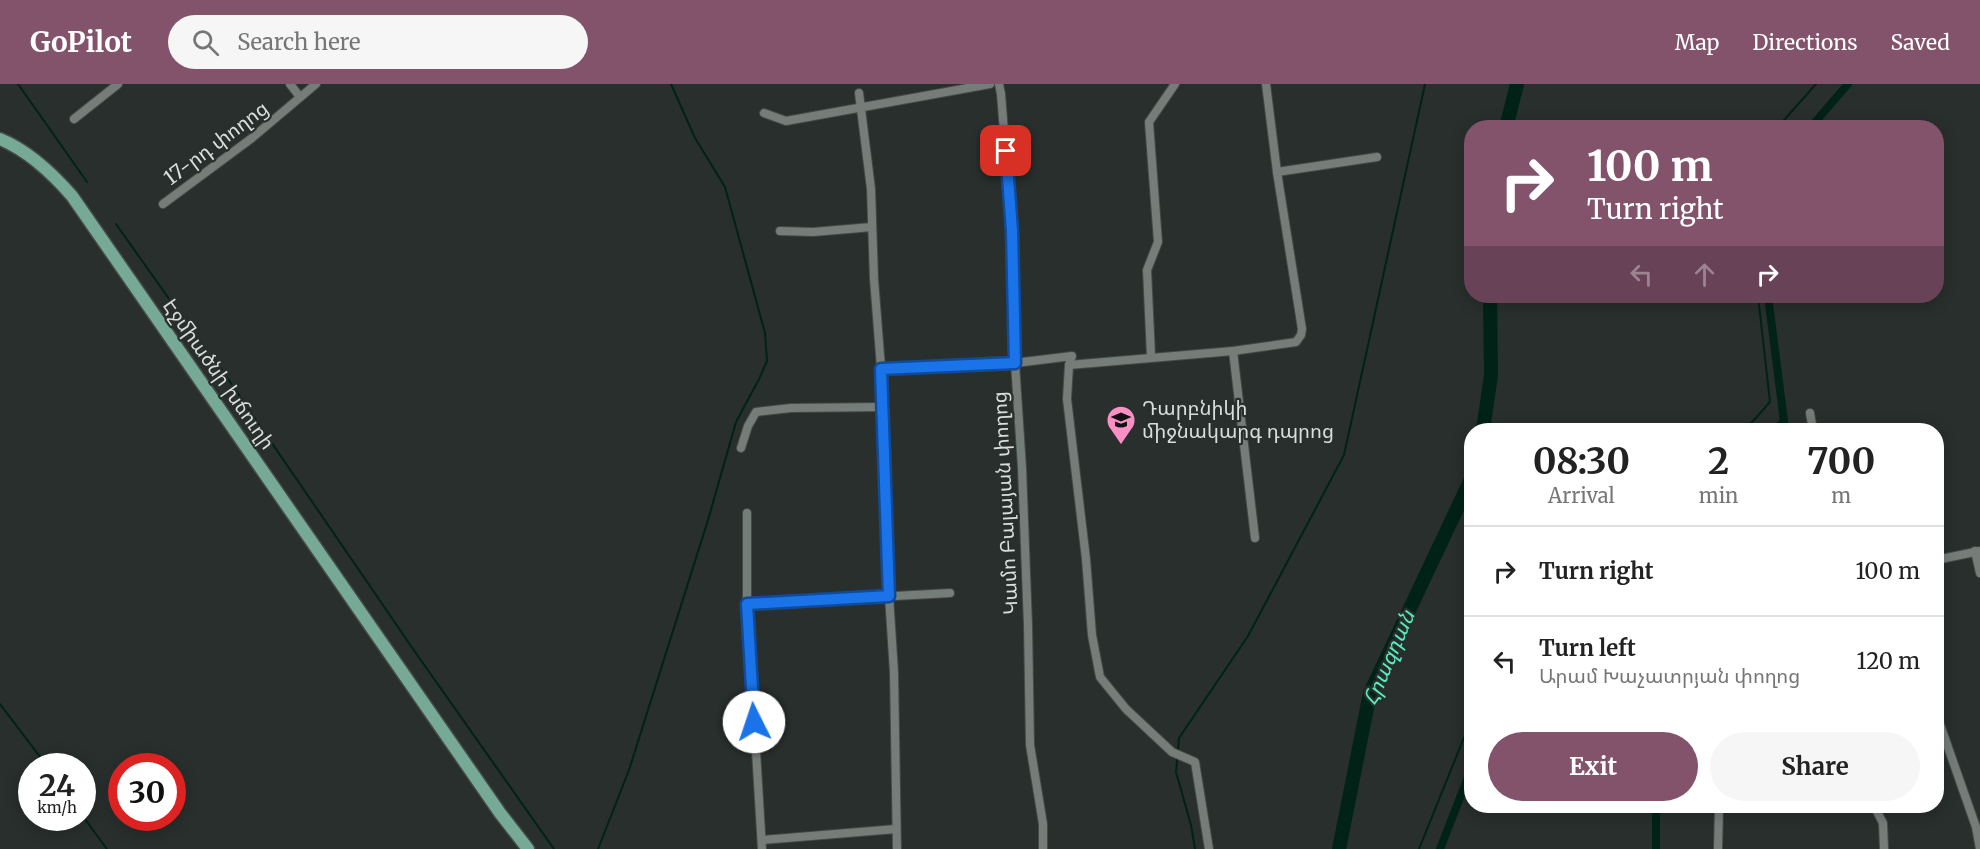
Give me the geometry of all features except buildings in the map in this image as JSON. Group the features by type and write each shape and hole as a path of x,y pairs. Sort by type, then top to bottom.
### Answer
{"main road":[{"name":"Էջմիածնի խճուղի","path":"0,139 33,159 56,177 72,196 500,813 528,849"}],"street":[{"path":"74,119 118,84"},
{"path":"290,84 300,97"},
{"name":"17-րդ փողոց","path":"163,204 252,138 316,84"},
{"path":"764,113 786,121 990,84"},
{"name":"Կամո Բալայան փողոց","path":"999,84 1012,231 1030,744 1043,824 1043,849"},
{"path":"1151,356 1147,270 1158,242 1149,122 1175,84"},
{"path":"1069,365 1151,356 1233,351 1296,342 1301,335 1302,329 1277,172 1266,84"},
{"path":"859,93 870,189 881,369 894,672 897,849"},
{"path":"1277,172 1377,157"},
{"path":"780,231 813,232 872,227"},
{"path":"1233,351 1255,538"},
{"path":"881,369 1015,363 1072,356 1069,365 1067,399 1086,558 1092,635 1100,677 1126,709 1172,752 1195,762 1209,849"},
{"path":"741,448 748,426 756,412 791,408 882,407"},
{"path":"1810,413 1812,423"},
{"path":"747,513 747,604 762,845 896,829"},
{"path":"1944,558 1977,551 1980,573"},
{"path":"747,604 950,593"},
{"path":"1944,735 1978,826 1980,849"},
{"path":"1718,849 1719,813"},
{"path":"1878,813 1883,823 1884,849"}],"waterway":[{"path":"18,84 87,182"},
{"path":"598,849 629,770 708,520 736,422 767,361 765,333 725,187 695,138 671,84"},
{"path":"1195,849 1191,825 1176,772 1179,738 1248,636 1344,455 1425,84"},
{"name":"Հրազդան","path":"1508,120 1517,84"},
{"path":"1784,120 1816,84"},
{"path":"1817,120 1848,84"},
{"path":"116,224 201,344"},
{"name":"Հրազդան","path":"1484,423 1491,375 1490,303"},
{"path":"1751,423 1770,402 1759,303"},
{"path":"1769,303 1784,421 1782,423"},
{"path":"215,360 413,649 554,849"},
{"name":"Հրազդան","path":"1339,849 1370,693 1464,494"},
{"path":"0,704 37,753"},
{"path":"1419,849 1464,737"},
{"path":"1440,849 1464,788"},
{"path":"1656,813 1656,849"},
{"path":"94,831 107,849"}],"place":[{"name":"Դարբնիկի միջնակարգ դպրոց","path":"1121,446"}],"route":[{"path":"754,722 747,604 889,596 881,369 1015,363 1012,231 1006,151"}]}
